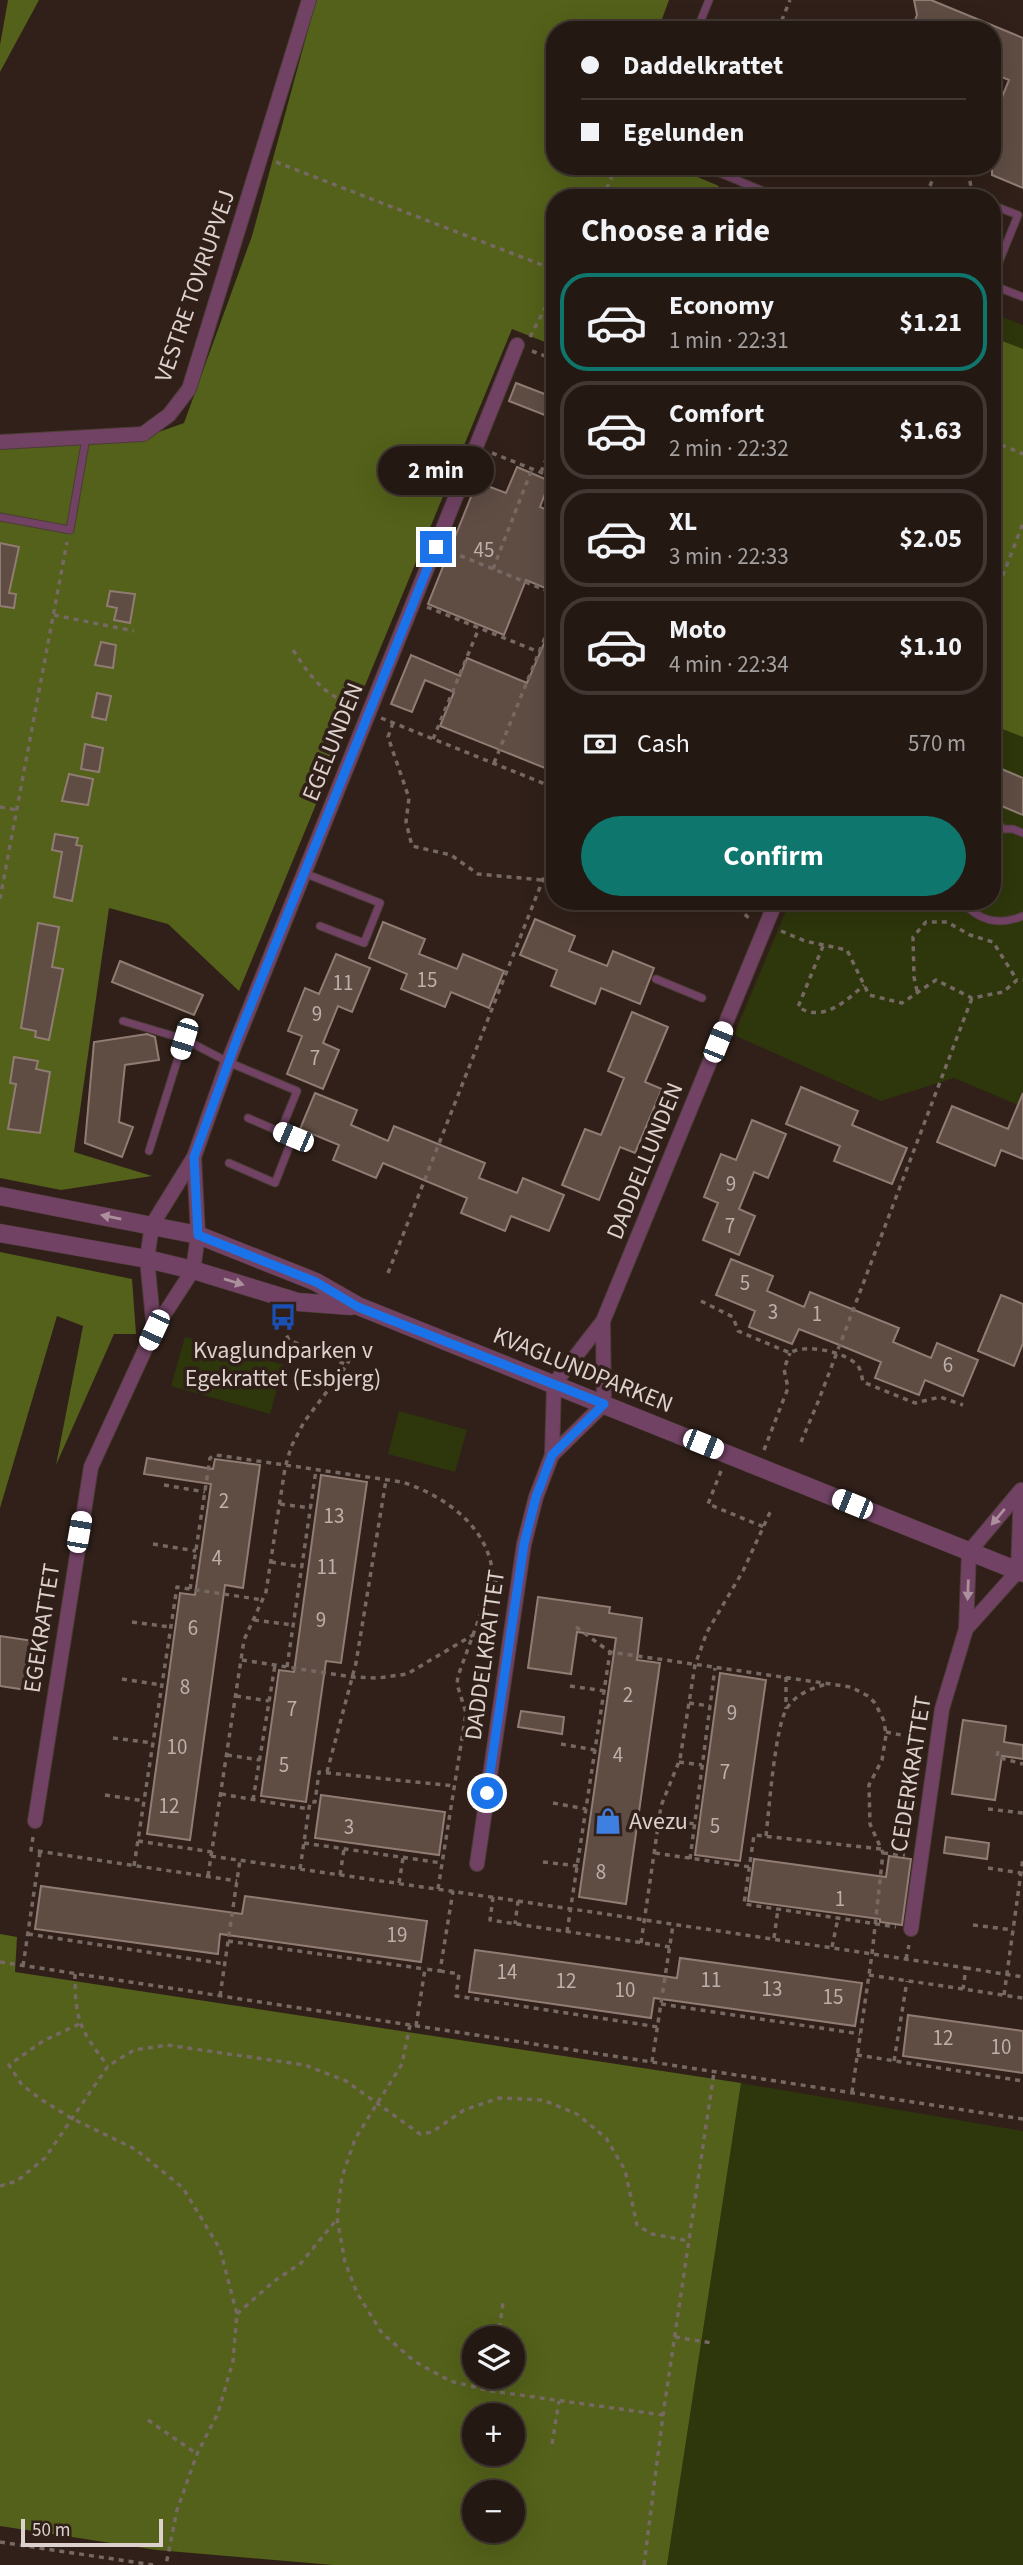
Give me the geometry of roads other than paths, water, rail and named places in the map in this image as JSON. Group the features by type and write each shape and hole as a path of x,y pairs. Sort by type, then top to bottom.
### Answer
{"street":[{"name":"VESTRE TOVRUPVEJ","path":"0,442 142,434 169,415 189,389 309,0"},
{"name":"EGELUNDEN","path":"147,1259 152,1225 194,1157 228,1062 304,873 477,447 523,341"},
{"name":"DADDELLUNDEN","path":"554,1384 603,1321 772,910"},
{"name":"EGELUNDEN","path":"193,1270 198,1235 194,1157"},
{"name":"KVAGLUNDPARKEN","path":"0,1196 198,1235 316,1282 358,1307 1020,1572"},
{"name":"KVAGLUNDPARKEN","path":"0,1233 147,1259 298,1301 358,1307"},
{"path":"147,1259 154,1330"},
{"name":"EGEKRATTET","path":"35,1821 91,1467 154,1330 193,1270"},
{"name":"DADDELLUNDEN","path":"603,1321 604,1404"},
{"name":"DADDELKRATTET","path":"477,1864 524,1544 536,1497 552,1455 554,1384"},
{"name":"DADDELKRATTET","path":"552,1455 604,1404"},
{"path":"969,1552 1022,1487"},
{"path":"1020,1572 1022,1487"},
{"name":"CEDERKRATTET","path":"905,1928 921,1857 937,1742 950,1678 966,1629 969,1552"},
{"name":"CEDERKRATTET","path":"966,1629 1020,1572"}],"lane":[{"path":"701,21 709,0"},
{"path":"725,175 758,189"},
{"path":"1001,208 1018,215 1001,257"},
{"path":"1001,288 1023,297"},
{"path":"0,517 70,530 86,438"},
{"path":"1002,828 1023,833"},
{"path":"304,873 380,902 364,943 320,926"},
{"path":"972,910 988,920 1012,920 1023,916"},
{"path":"656,979 702,998"},
{"path":"123,1021 184,1039 228,1062 297,1091 284,1123 293,1137"},
{"path":"149,1151 184,1039"},
{"path":"248,1118 293,1137"},
{"path":"229,1163 275,1182 293,1137"}],"place":[{"name":"Kvaglundparken v Egekrattet (Esbjerg)","path":"283,1317"},
{"name":"Avezu","path":"608,1821"}]}
